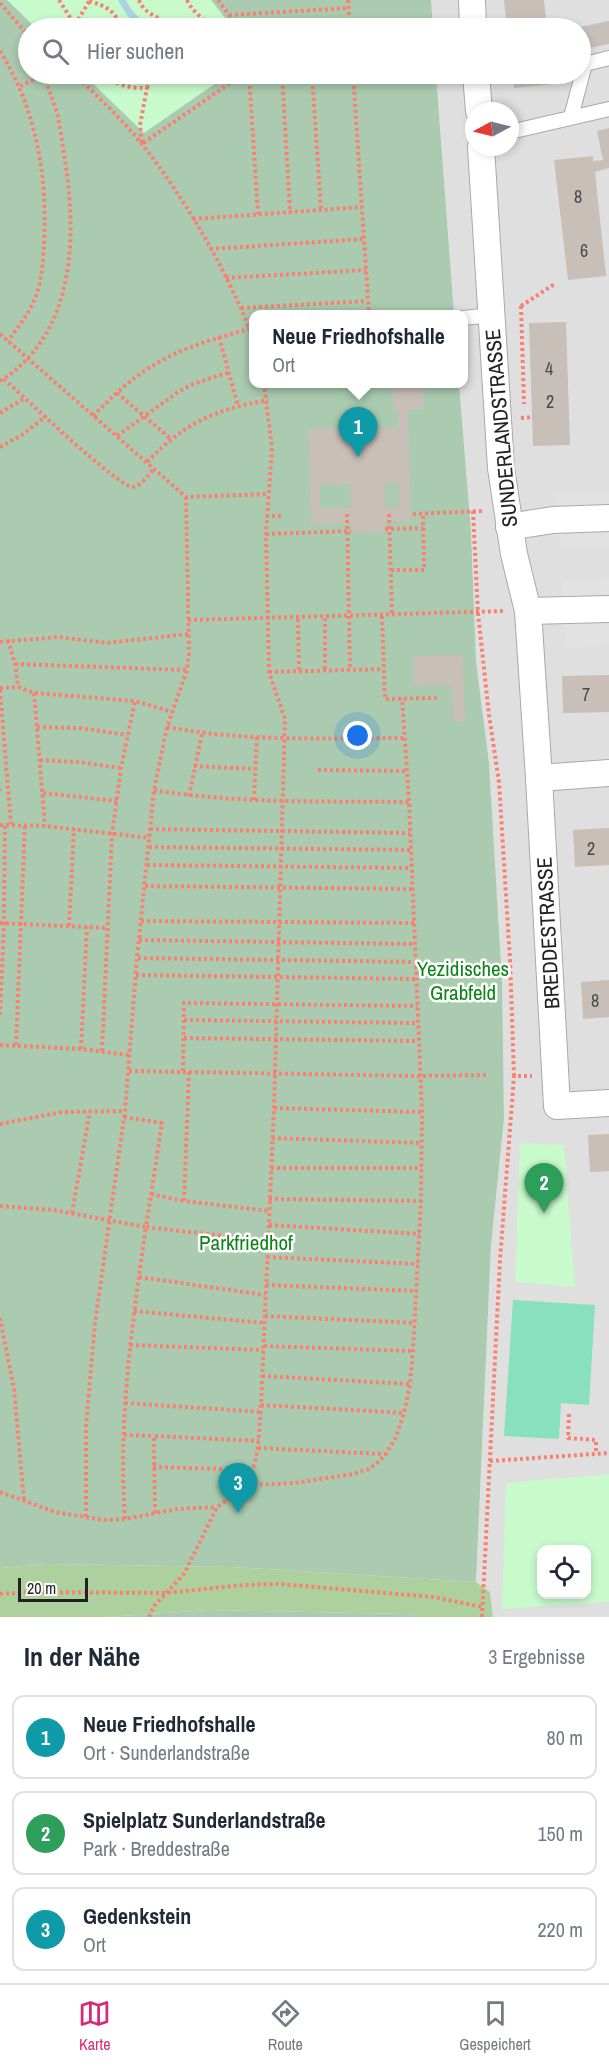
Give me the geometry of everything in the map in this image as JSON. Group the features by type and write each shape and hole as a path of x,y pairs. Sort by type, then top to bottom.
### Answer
{"street":[{"path":"472,0 473,18"},
{"path":"477,84 478,102"},
{"name":"SUNDERLANDSTRASSE","path":"482,156 501,468 508,518 528,611 539,778"},
{"path":"508,518 553,520 609,518"},
{"path":"528,611 609,609"},
{"path":"539,778 609,773"},
{"name":"BREDDESTRASSE","path":"539,778 557,1106 609,1103"}],"lane":[{"path":"591,62 609,58"},
{"path":"571,117 580,84"},
{"path":"519,130 609,109"},
{"path":"468,317 492,315"}],"path":[{"path":"59,0 71,18"},
{"path":"139,0 141,7 159,18"},
{"path":"187,0 192,9 203,18"},
{"path":"218,0 231,18"},
{"path":"348,0 350,18"},
{"path":"82,18 90,1 108,7 116,18"},
{"path":"0,3 18,24"},
{"path":"229,15 349,8"},
{"path":"0,51 18,82"},
{"path":"8,340 36,297 42,270 45,234 44,189 40,157 30,114 20,86 24,84"},
{"path":"47,84 62,140 69,189 70,254 66,286 56,315 28,358 2,380 127,485 133,487 138,485 154,469"},
{"path":"84,84 142,144 193,219 226,278 249,329 219,337 154,364 117,393 93,416"},
{"path":"120,84 147,88"},
{"path":"142,144 140,125 149,84"},
{"path":"142,144 229,84"},
{"path":"250,84 258,214"},
{"path":"283,84 290,212"},
{"path":"313,84 321,210"},
{"path":"354,84 368,310"},
{"path":"193,219 362,207"},
{"path":"210,249 364,239"},
{"path":"226,278 366,270"},
{"path":"524,417 521,306 556,283"},
{"path":"241,308 367,301"},
{"path":"0,334 186,497 268,494"},
{"path":"219,337 238,406"},
{"path":"117,436 178,392 193,384 230,372"},
{"path":"250,1485 259,1441 264,1348 274,1108 285,719 269,672 266,534 272,448 265,388"},
{"path":"117,393 170,438"},
{"path":"0,413 25,398"},
{"path":"147,462 170,438 204,417 238,406 268,400"},
{"path":"0,447 22,435 46,416"},
{"path":"86,1518 86,1426 95,1323 125,1111 137,958 154,790 167,727 187,670 189,634 186,497"},
{"path":"413,514 473,511 508,518"},
{"path":"473,511 478,612 499,782 511,971 514,1076 500,1260 482,1617"},
{"path":"391,570 424,570 423,513"},
{"path":"347,514 350,669"},
{"path":"389,514 387,529 392,616"},
{"path":"267,516 282,516"},
{"path":"387,529 423,528"},
{"path":"266,534 349,531"},
{"path":"188,620 298,619 528,611"},
{"path":"382,616 385,699 437,698"},
{"path":"325,618 325,670"},
{"path":"298,619 298,670"},
{"path":"0,642 58,637 107,643 189,634"},
{"path":"8,640 15,664 18,687"},
{"path":"15,664 187,670"},
{"path":"269,672 383,669"},
{"path":"11,825 1,738 0,689 18,687 34,693 135,701 172,712"},
{"path":"34,693 45,826"},
{"path":"149,1617 154,1606 184,1574 218,1507 250,1485 295,1483 369,1469 386,1455 396,1437 404,1413 410,1384 417,1291 422,1112 409,802 402,698"},
{"path":"102,1052 112,834 121,768 135,701"},
{"path":"37,727 80,728 127,735"},
{"path":"167,727 202,734 284,739 404,738"},
{"path":"189,796 202,734"},
{"path":"254,800 257,737"},
{"path":"40,760 121,768"},
{"path":"194,766 255,769"},
{"path":"318,770 406,771"},
{"path":"154,790 189,796 254,800 409,802"},
{"path":"43,793 117,801"},
{"path":"16,1045 25,824"},
{"path":"0,1015 3,825 25,824 150,838"},
{"path":"69,926 74,829"},
{"path":"150,829 410,833"},
{"path":"149,847 411,850"},
{"path":"147,865 411,868"},
{"path":"145,886 412,889"},
{"path":"141,921 414,924"},
{"path":"2,923 107,928"},
{"path":"81,1049 87,927"},
{"path":"139,940 415,944"},
{"path":"137,958 416,962"},
{"path":"136,975 417,980"},
{"path":"183,1071 184,1003 417,1006"},
{"path":"184,1020 417,1023"},
{"path":"184,1038 418,1041"},
{"path":"0,1045 81,1049 130,1055"},
{"path":"129,1071 486,1075"},
{"path":"184,1201 189,1072"},
{"path":"514,1076 556,1075"},
{"path":"274,1108 422,1112"},
{"path":"0,1124 53,1113 90,1110 125,1111"},
{"path":"72,1213 90,1110"},
{"path":"124,1117 162,1123 130,1345 122,1487 125,1519"},
{"path":"272,1138 422,1143"},
{"path":"271,1168 422,1168"},
{"path":"151,1194 184,1201 269,1211"},
{"path":"269,1199 421,1201"},
{"path":"0,1206 53,1210 146,1227 268,1242"},
{"path":"268,1225 420,1234"},
{"path":"267,1257 418,1264"},
{"path":"139,1277 265,1295"},
{"path":"266,1285 417,1291"},
{"path":"134,1311 264,1323"},
{"path":"265,1316 415,1323"},
{"path":"0,1318 14,1389 24,1501"},
{"path":"130,1345 413,1351"},
{"path":"262,1376 410,1384"},
{"path":"125,1403 261,1412"},
{"path":"261,1405 404,1413"},
{"path":"569,1414 568,1438 596,1440 596,1454"},
{"path":"124,1435 259,1441"},
{"path":"154,1436 155,1514"},
{"path":"258,1448 386,1455"},
{"path":"490,1461 609,1453"},
{"path":"153,1467 254,1470"},
{"path":"0,1492 55,1512 104,1520 125,1519 177,1509 218,1507"},
{"path":"0,1594 30,1592 165,1593 278,1584 433,1597 483,1607"}],"shaded area":[{"path":"431,0 609,0 609,1617 493,1617 490,1592 476,1582 491,1245 504,1119 489,763 476,661 471,531 459,388 468,388 468,310 454,310 437,84 591,84 591,18 432,18"},
{"path":"609,491 609,546 559,546 557,492"},
{"path":"609,578 609,645 565,647 562,580"}],"green space":[{"name":"Parkfriedhof","path":"0,0 431,0 432,18 18,18 18,84 437,84 454,310 249,310 249,388 459,388 471,531 476,661 489,763 502,983 504,1119 491,1245 476,1582 232,1567 47,1564 0,1568"},
{"path":"7,0 211,0 225,18 26,18"},
{"path":"93,84 215,84 144,133"},
{"path":"520,1143 564,1145 575,1287 515,1282"},
{"path":"513,1300 595,1305 589,1405 561,1403 559,1439 504,1436"},
{"path":"609,1474 609,1602 502,1609 506,1483"},
{"path":"47,1564 232,1567 476,1582 490,1592 493,1617 209,1610 107,1617 0,1617 0,1568"},
{"path":"209,1610 410,1614 421,1617 107,1617"}],"building":[{"path":"504,0 544,0 546,18 506,18"},
{"path":"609,21 609,44 591,48 591,25"},
{"path":"513,84 553,84 514,88"},
{"path":"609,128 609,168 595,172 606,276 568,280 554,160 593,156 593,161 603,160 597,131"},
{"path":"566,322 570,445 533,446 529,323"},
{"path":"392,388 423,388 424,409 408,409 411,521 385,522 385,532 352,533 351,523 311,525 308,429 397,427 399,452 398,409 393,410","holes":["385,483 399,483 399,507 385,507","350,484 351,508 320,508 320,485"]},
{"path":"463,655 465,721 453,721 451,685 414,686 413,656"},
{"path":"609,675 609,712 563,713 562,676"},
{"path":"609,828 609,865 575,867 573,830"},
{"path":"609,980 609,1017 583,1019 581,982"},
{"path":"609,1134 609,1171 590,1172 588,1135"}],"waterway":[{"path":"122,0 134,18"}],"place":[{"name":"Neue Friedhofshalle","path":"358,457"},
{"name":"Spielplatz Sunderlandstraße","path":"544,1213"},
{"name":"Gedenkstein","path":"238,1513"}],"park label":[{"name":"Yezidisches Grabfeld","path":"463,980"}]}
